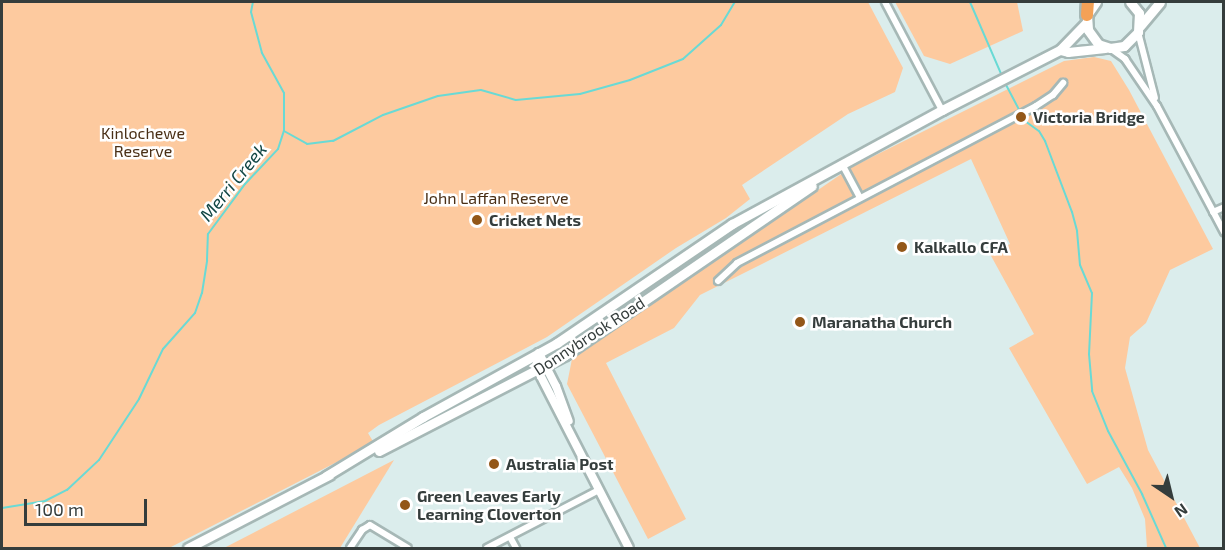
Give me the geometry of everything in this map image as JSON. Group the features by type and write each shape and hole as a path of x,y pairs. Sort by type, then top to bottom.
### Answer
{"highway":[{"path":"1087,18 1088,2"}],"main road":[{"name":"Donnybrook Road","path":"326,476 423,417 582,327 732,224 942,110 1060,50 1087,18 1096,2"},
{"path":"1130,2 1138,13 1138,30"},
{"path":"1087,18 1092,38 1108,48 1124,46 1160,2"},
{"name":"Donnybrook Road","path":"1060,50 1068,52 1108,48"},
{"name":"Donnybrook Road","path":"188,549 326,476 542,368 597,335 839,166"}],"street":[{"path":"885,2 942,110"},
{"path":"1138,30 1156,106"},
{"path":"1108,48 1125,59 1156,106 1224,232"},
{"path":"718,281 737,263 1030,110 1046,100 1063,83"},
{"path":"839,166 860,198"},
{"path":"1213,212 1224,207"},
{"path":"539,353 542,368 561,397 575,442 629,549"},
{"path":"487,549 599,490"},
{"path":"350,549 362,530 370,525 408,549"},
{"path":"510,537 516,549"}],"green space":[{"path":"3,2 868,2 903,68 895,92 848,114 742,185 750,199 726,218 676,248 547,337 379,425 368,433 374,443 169,548 2,548"},
{"path":"895,2 1017,2 1023,31 950,64 924,56"},
{"path":"1094,57 1111,61 1129,90 1213,249 1170,270 1146,323 1130,337 1125,368 1148,450 1200,548 1147,548 1145,519 1132,488 1119,467 1087,484 1009,348 1034,334 990,254 1010,244 971,159 700,295 674,328 606,363 686,519 648,539 567,384 572,359 850,168 1064,61"},
{"path":"394,460 340,548 224,548"}],"waterway":[{"name":"Merri Creek","path":"2,508 45,501 67,490 99,460 139,399 163,349 195,313 202,293 208,234 245,184 278,149 284,131 284,93 262,53 251,12 253,2"},
{"path":"284,131 307,144 333,141 383,115 438,96 481,90 516,100 580,94 630,80 683,59 721,25 735,2"},
{"path":"970,2 1002,76"},
{"path":"1004,81 1025,121 1039,131 1045,141 1072,212 1077,231 1080,265 1092,293 1089,354 1092,391 1108,431 1142,494 1166,548"}],"place":[{"name":"Victoria Bridge","path":"1021,117"},
{"name":"Cricket Nets","path":"477,220"},
{"name":"Kalkallo CFA","path":"902,247"},
{"name":"Maranatha Church","path":"800,322"},
{"name":"Australia Post","path":"494,464"},
{"name":"Green Leaves Early Learning Cloverton","path":"405,505"}],"park label":[{"name":"Kinlochewe Reserve","path":"143,142"},
{"name":"John Laffan Reserve","path":"496,198"}]}
